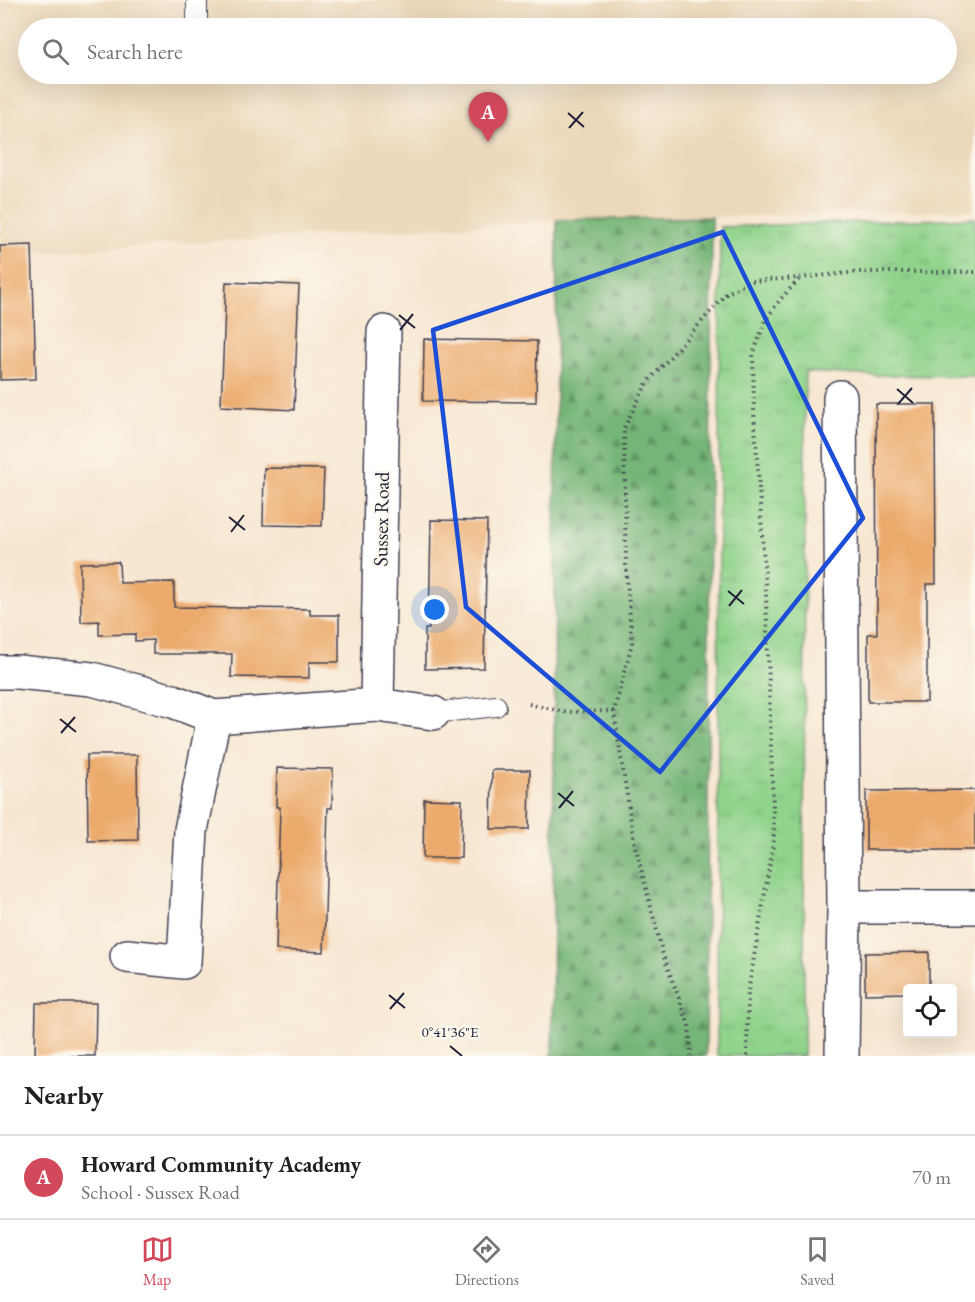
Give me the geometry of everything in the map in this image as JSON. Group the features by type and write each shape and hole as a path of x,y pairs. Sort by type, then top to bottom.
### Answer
{"street":[{"name":"Sussex Road","path":"377,705 384,332"},
{"path":"840,397 844,908 842,1056"},
{"path":"0,672 92,679 173,701 214,717 377,705 433,713"},
{"path":"127,956 184,962 191,830 214,717"},
{"path":"844,908 975,907"}],"lane":[{"path":"197,0 197,18"},
{"path":"433,713 496,706"}],"path":[{"path":"691,1056 689,1025 663,955 634,842 614,711 632,644 626,567 624,428 647,383 727,293 751,281 858,272 975,272"},
{"path":"747,1056 748,992 774,839 766,594 754,412 753,355 765,321 799,278"},
{"path":"496,706 531,704 566,712 614,711"}],"highlighted area":[{"path":"723,232 863,518 660,772 466,607 433,330"}],"shaded area":[{"path":"0,0 975,0 975,210 557,220 0,255"}],"green space":[{"path":"712,217 706,1056 552,1056 557,220"},
{"path":"975,218 975,376 805,372 804,1056 717,1056 720,227"}],"building":[{"path":"32,245 36,379 0,380 0,246"},
{"path":"226,282 299,285 294,410 221,406"},
{"path":"424,339 537,341 536,402 423,401"},
{"path":"876,404 935,404 936,584 927,584 927,702 868,702 868,634 877,634"},
{"path":"264,468 324,469 322,526 263,525"},
{"path":"431,520 487,521 484,668 425,669 425,629 429,629"},
{"path":"119,562 120,583 174,582 174,607 310,609 310,615 339,615 339,662 309,662 309,678 231,677 232,654 153,654 153,640 135,641 135,634 99,635 99,621 81,622 80,563"},
{"path":"87,755 137,755 138,840 88,841"},
{"path":"277,768 333,769 332,808 328,808 324,952 276,950 280,807 276,807"},
{"path":"492,770 530,770 529,829 491,829"},
{"path":"975,790 975,850 866,850 866,791"},
{"path":"424,799 462,800 461,858 423,858"},
{"path":"929,952 929,984 903,984 903,993 865,994 865,953"},
{"path":"36,1003 96,1003 95,1056 35,1056"}],"place":[{"name":"Howard Community Academy","path":"488,142"}]}
